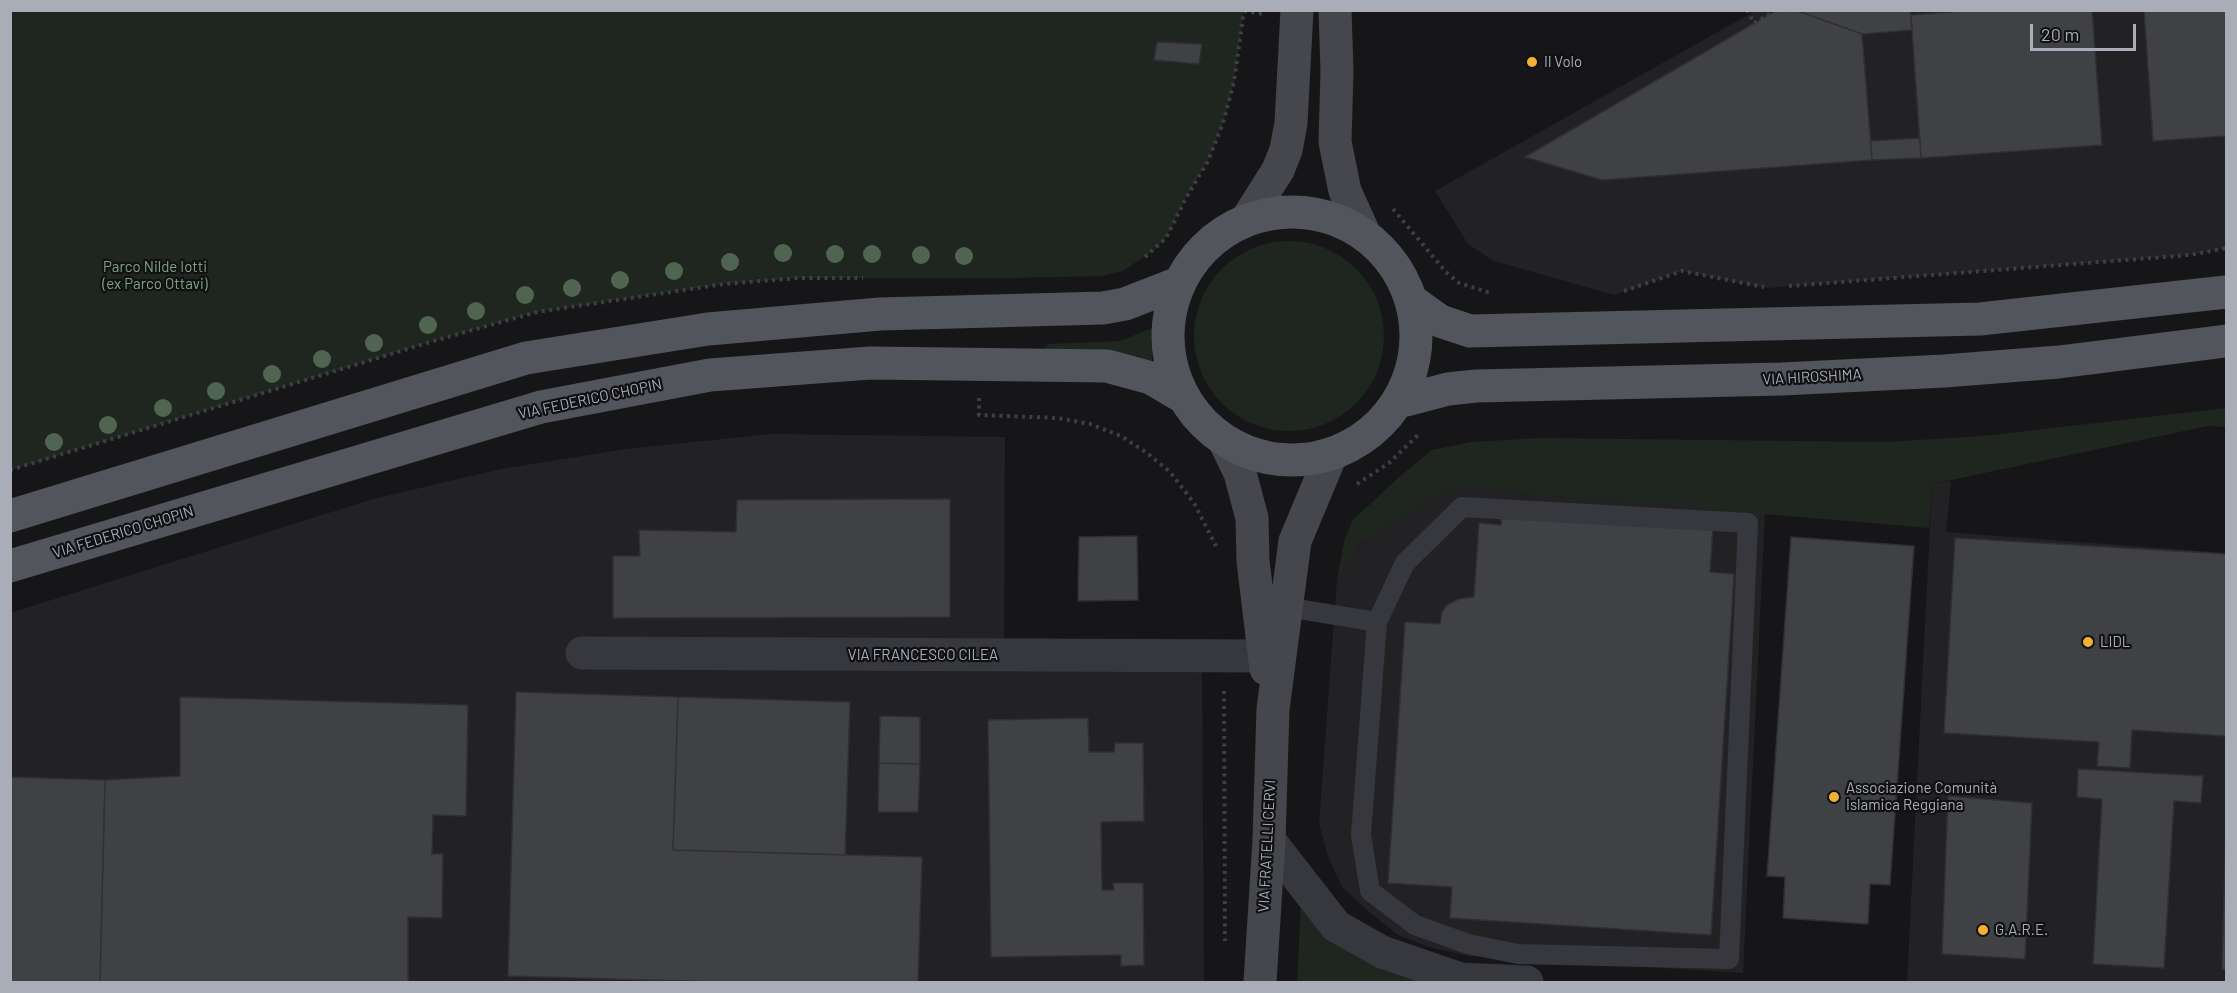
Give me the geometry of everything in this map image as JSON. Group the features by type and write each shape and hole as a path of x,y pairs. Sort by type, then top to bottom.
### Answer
{"main road":[{"name":"VIA FRATELLI CERVI","path":"1249,216 1278,170 1286,150 1291,123 1297,10"},
{"name":"VIA FRATELLI CERVI","path":"1335,10 1335,142 1345,191 1364,233"},
{"name":"VIA FRATELLI CERVI","path":"1288,210 1328,215 1364,233 1394,263 1412,301 1416,334 1412,368 1398,402 1382,423 1359,442 1331,455 1295,462 1259,458 1226,444 1200,424 1183,397 1173,363 1169,327 1179,283 1196,257 1221,233 1249,216 1288,210"},
{"path":"10,516 526,358 708,328 880,314 1103,308 1125,303 1179,283"},
{"path":"1412,301 1440,321 1470,331 1980,319 2226,292"},
{"name":"VIA HIROSHIMA","path":"1398,402 1448,389 1476,386 1782,379 1932,371 2059,362 2226,341"},
{"name":"VIA FEDERICO CHOPIN","path":"10,566 541,407 710,375 870,363 1107,366 1151,378 1183,397"},
{"name":"VIA FRATELLI CERVI","path":"1226,444 1240,473 1252,518 1253,561 1264,656 1273,709"},
{"name":"VIA FRATELLI CERVI","path":"1260,982 1269,840 1273,709 1286,607 1295,541 1331,455"}],"street":[{"name":"VIA FRANCESCO CILEA","path":"582,653 1264,656"},
{"path":"1269,840 1336,926 1382,952 1454,981 1527,982"}],"lane":[{"path":"1462,507 1748,523 1729,959 1518,954 1468,944 1415,925 1370,891 1361,834 1377,622 1405,563 1462,507"},
{"path":"1286,607 1377,622"}],"path":[{"path":"1140,260 1166,238 1209,160 1223,123 1234,82 1244,10"},
{"path":"1747,10 1754,23 1777,10"},
{"path":"1778,287 2190,255 2226,248"},
{"path":"1614,295 1682,271 1766,288"},
{"path":"979,364 979,415 1058,418 1090,424 1121,436 1170,472 1194,503 1217,549"},
{"path":"1224,656 1225,948"}],"shaded area":[{"name":"Il Volo","path":"1755,11 2226,11 2226,248 2190,255 1766,288 1682,271 1614,295 1494,261 1468,244 1435,191"},
{"path":"771,434 1005,437 1004,655 1202,656 1204,982 11,982 10,613 373,499 501,469 626,449"},
{"path":"1951,481 1946,532 2226,553 2226,982 1907,982 1932,484"},
{"path":"1460,488 1765,513 1743,973 1468,956 1429,947 1398,935 1342,887 1329,859 1319,824 1337,579 1360,544 1431,497"}],"green space":[{"name":"Parco Nilde Iotti (ex Parco Ottavi)","path":"10,11 1244,11 1234,82 1223,123 1208,161 1166,238 1154,250 1123,271 1102,276 1015,278 799,278 724,284 537,312 437,340 11,470"},
{"path":"1298,241 1308,242 1334,252 1350,262 1363,275 1377,299 1383,317 1383,355 1377,373 1363,397 1350,410 1326,424 1308,430 1280,431 1270,430 1244,420 1228,410 1215,397 1201,373 1195,355 1194,327 1195,317 1205,291 1215,275 1228,262 1252,248 1270,242"},
{"path":"1152,328 1152,366 1045,349 1048,344 1120,341"},
{"path":"2226,408 2226,427 2208,426 1932,484 1929,528 1460,488 1431,498 1360,544 1337,579 1345,538 1353,520 1432,450 1472,442 1540,438 1885,442 1983,436"},
{"path":"1302,883 1446,982 1297,982"}],"building":[{"path":"1777,10 1795,10 1862,34 1872,160 1602,180 1525,157"},
{"path":"1795,10 1910,10 1912,30 1862,34"},
{"path":"1974,10 2092,10 2102,145 1921,158 1911,15"},
{"path":"2144,10 2226,10 2226,136 2153,141"},
{"path":"1157,42 1202,44 1199,64 1154,60"},
{"path":"1920,138 1921,158 1872,160 1870,141"},
{"path":"950,499 950,617 613,618 613,556 640,556 639,530 736,532 737,500"},
{"path":"1502,513 1713,527 1710,572 1734,574 1711,935 1450,918 1452,887 1388,883 1405,622 1440,624 1442,612 1447,605 1459,599 1474,597 1479,523 1501,525"},
{"path":"1137,536 1138,600 1078,601 1079,537"},
{"name":"Associazione Comunità Islamica Reggiana","path":"1791,537 1914,546 1890,885 1870,884 1868,924 1783,918 1785,877 1767,876"},
{"name":"LIDL","path":"1955,538 2226,554 2226,736 2132,730 2130,768 2097,766 2099,742 1944,733"},
{"path":"516,692 678,697 673,850 922,857 918,982 718,982 508,976"},
{"path":"180,697 468,705 466,816 433,815 432,854 443,854 442,918 408,917 408,982 100,982 105,780 180,776"},
{"path":"678,697 850,702 845,855 673,850"},
{"path":"880,716 920,717 920,764 879,763"},
{"path":"1088,718 1089,752 1114,752 1115,743 1143,743 1144,821 1101,822 1102,890 1114,890 1113,883 1143,883 1144,965 1121,966 1121,955 991,957 988,720"},
{"path":"879,763 920,764 918,812 878,812"},
{"path":"2078,769 2203,776 2201,803 2174,801 2164,968 2093,964 2102,799 2077,797"},
{"path":"10,777 105,780 100,982 10,982"},
{"path":"1948,796 2032,803 2025,959 1942,954"},
{"path":"2226,824 2226,970 2222,969"}],"place":[{"name":"Il Volo","path":"1532,62"},
{"name":"LIDL","path":"2088,642"},
{"name":"Associazione Comunità Islamica Reggiana","path":"1834,797"},
{"name":"G.A.R.E.","path":"1983,930"}]}
